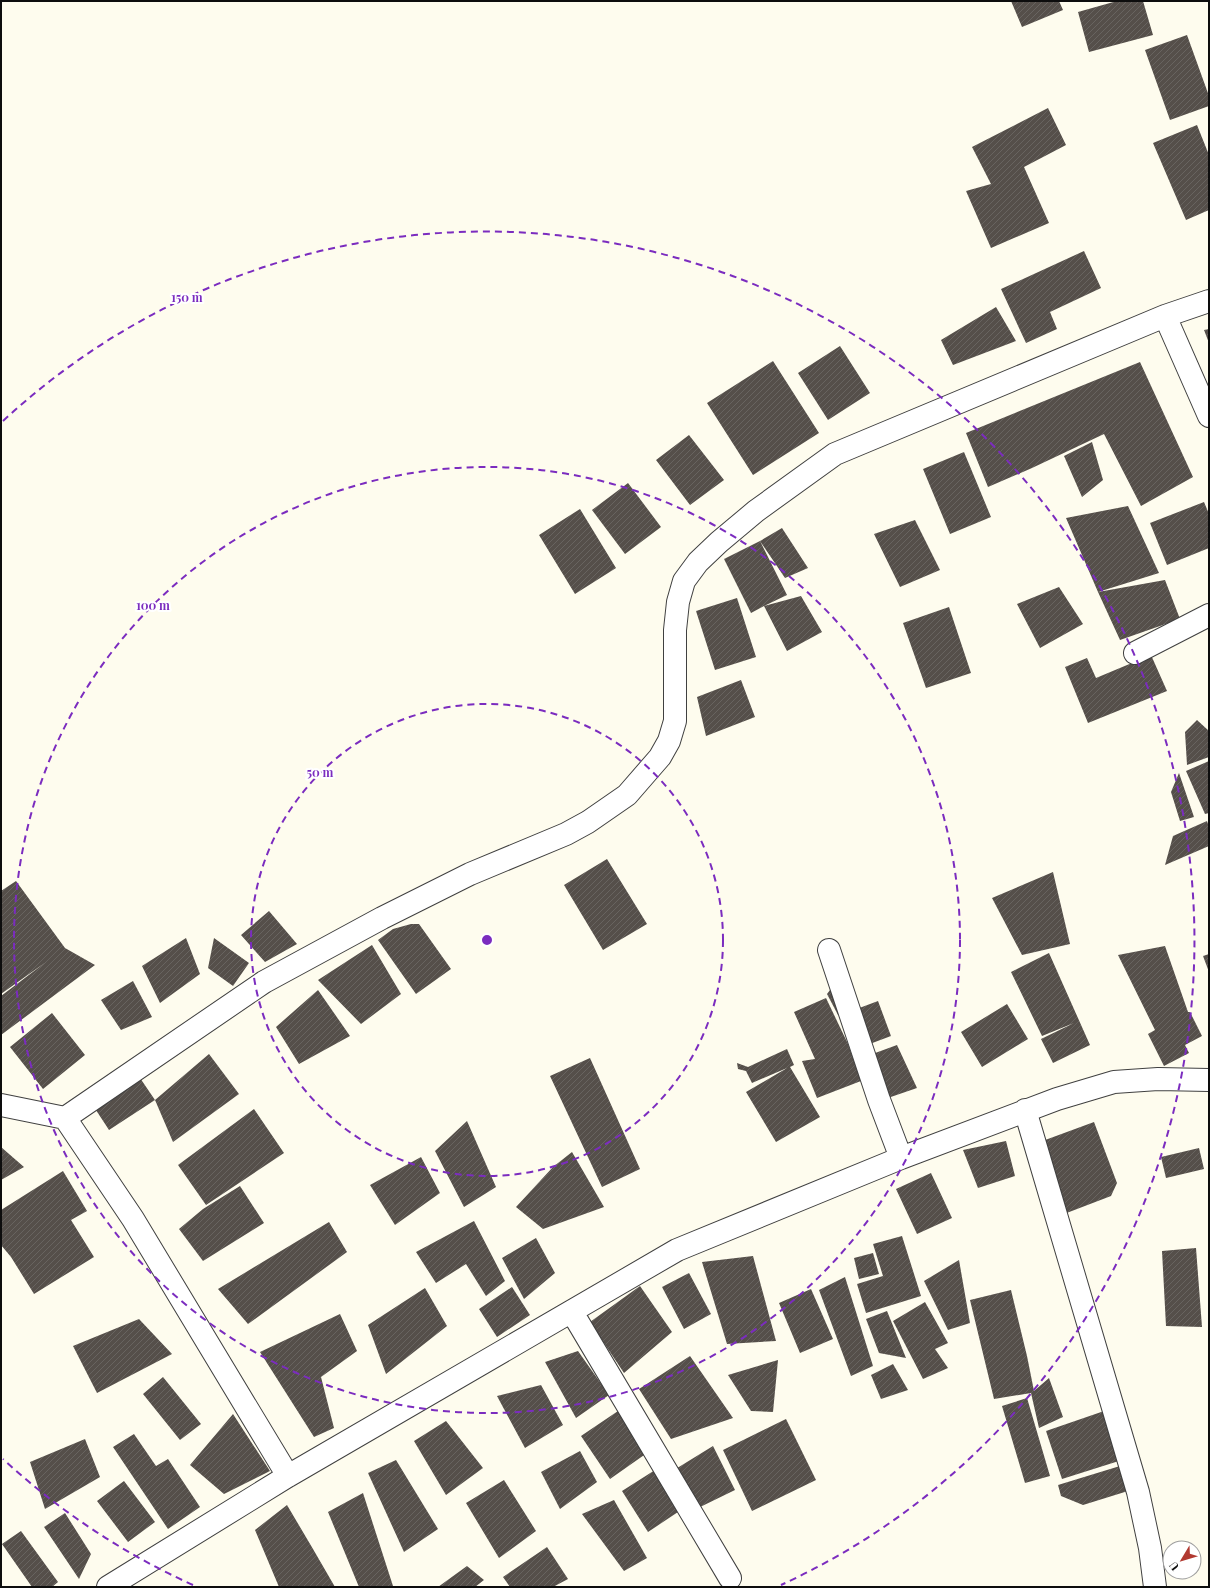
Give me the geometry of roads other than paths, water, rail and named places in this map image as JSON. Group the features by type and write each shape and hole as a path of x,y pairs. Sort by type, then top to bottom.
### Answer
{"street":[{"path":"65,1118 264,982 382,918 470,874 566,834 588,822 627,795 660,757 669,741 675,721 675,630 678,602 684,581 698,562 719,542 756,511 798,480 835,454 1165,316 1209,301"},
{"path":"1165,316 1209,416"},
{"path":"1135,653 1209,615"},
{"path":"830,950 879,1100 900,1158"},
{"path":"108,1587 288,1476 677,1250 900,1158 1057,1099 1114,1082 1158,1079 1209,1080"},
{"path":"1,1105 65,1118 133,1219 288,1476"},
{"path":"1025,1110 1138,1492 1150,1548 1155,1587"},
{"path":"572,1312 730,1578"}]}
